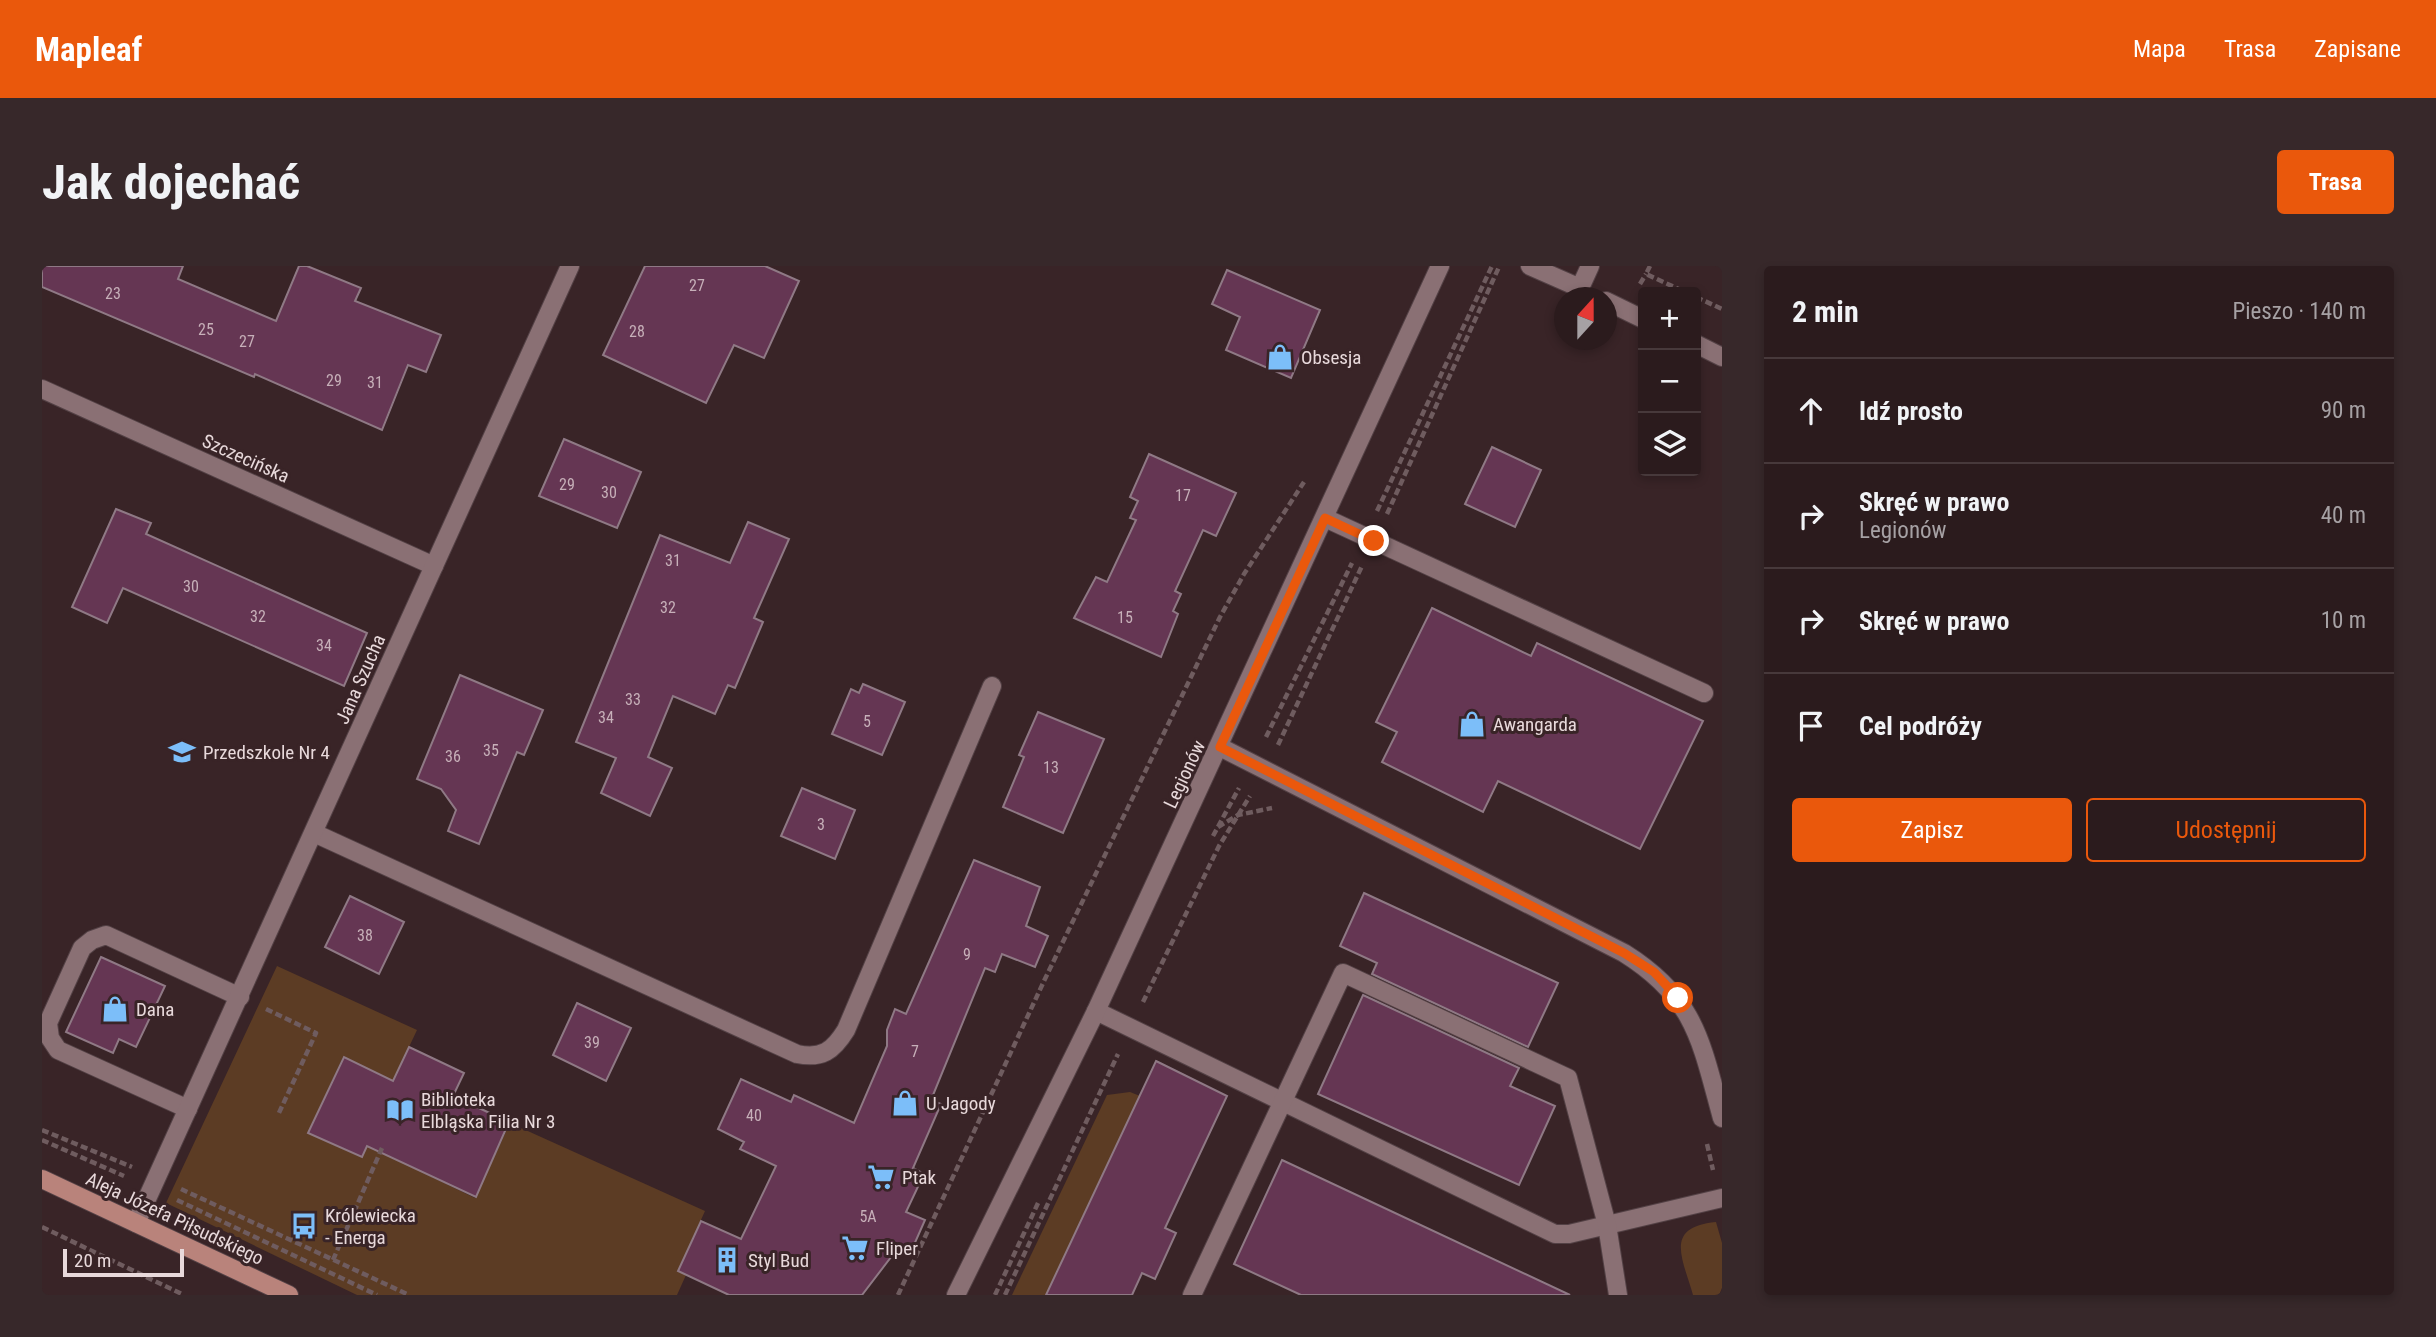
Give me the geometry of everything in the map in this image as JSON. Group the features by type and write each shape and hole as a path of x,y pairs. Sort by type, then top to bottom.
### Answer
{"main road":[{"name":"Aleja Józefa Piłsudskiego","path":"42,1179 289,1295"}],"street":[{"name":"Jana Szucha","path":"136,1223 570,266"},
{"name":"Legionów","path":"956,1295 1096,1011 1440,266"},
{"path":"1530,266 1578,287"},
{"path":"1580,287 1590,266"},
{"path":"1617,306 1638,317"},
{"path":"1701,346 1722,357"},
{"name":"Szczecińska","path":"42,389 434,566"},
{"path":"1325,518 1704,693"},
{"path":"314,833 797,1054 811,1057 826,1054 838,1044 846,1030 992,686"},
{"path":"1220,747 1624,953 1654,972 1678,998 1696,1028 1722,1118"},
{"path":"188,1109 58,1050 50,1038 48,1023 82,948 92,940 106,935 240,997"},
{"path":"1192,1295 1342,973 1568,1078 1607,1225 1618,1295"},
{"path":"1096,1011 1555,1234 1607,1225 1721,1198"}],"path":[{"path":"1650,266 1646,274 1674,287"},
{"path":"1701,299 1722,309"},
{"path":"898,1295 1044,981 1220,617 1244,574 1309,474"},
{"path":"1217,828 1238,815 1260,809 1283,810"},
{"path":"240,997 316,1033 278,1115"},
{"path":"42,1130 155,1183 377,1295"},
{"path":"1705,1136 1721,1198"},
{"path":"42,1140 155,1183 333,1259 409,1295"},
{"path":"333,1259 382,1147"},
{"path":"42,1227 184,1295"}],"shaded area":[{"path":"277,966 417,1030 393,1081 343,1057 308,1133 361,1157 369,1141 395,1159 475,1198 510,1123 705,1211 678,1271 686,1275 677,1295 357,1295 166,1203"},
{"path":"1130,1092 1140,1096 1046,1295 1012,1295 1107,1095"},
{"path":"1716,1222 1722,1243 1722,1288 1719,1295 1693,1295 1682,1257 1683,1238 1689,1230 1699,1225"}],"building":[{"path":"42,266 183,266 178,279 276,321 299,266 307,266 361,288 355,301 441,335 426,372 408,365 382,430 255,374 254,377 42,287"},
{"path":"645,266 765,266 799,281 764,358 734,345 706,403 603,355"},
{"path":"1227,270 1320,310 1291,378 1226,350 1240,317 1212,304"},
{"path":"564,439 641,472 617,528 539,496"},
{"path":"1492,447 1541,470 1515,527 1465,504"},
{"path":"1149,454 1236,493 1216,536 1203,530 1175,591 1181,594 1173,611 1178,614 1161,657 1074,618 1096,577 1107,582 1136,520 1130,518 1138,501 1130,497"},
{"path":"116,509 151,523 146,534 367,633 344,686 123,588 107,623 72,607"},
{"path":"748,522 789,539 754,618 763,622 735,688 728,685 715,714 673,696 648,757 672,768 650,816 601,793 616,758 576,742 660,535 730,563"},
{"path":"1432,608 1531,656 1537,643 1703,721 1640,849 1498,781 1483,812 1382,762 1397,732 1376,722"},
{"path":"460,675 543,710 524,755 517,752 479,844 448,831 456,810 441,789 417,779"},
{"path":"863,684 905,702 882,755 832,734 851,689 859,693"},
{"path":"1038,712 1104,739 1063,833 1003,807 1024,757 1019,755"},
{"path":"802,788 855,810 835,859 781,836"},
{"path":"974,860 1040,887 1026,926 1048,936 1035,967 1002,954 995,972 985,968 931,1100 941,1104 913,1168 924,1174 906,1212 925,1220 910,1254 898,1248 862,1295 729,1295 678,1271 701,1221 741,1239 776,1166 740,1149 744,1142 718,1129 741,1079 791,1102 794,1095 854,1123 887,1046 887,1030 895,1009 906,1014"},
{"path":"1364,893 1558,983 1528,1047 1372,974 1377,963 1340,946"},
{"path":"350,896 404,922 379,974 325,947"},
{"name":"Dana","path":"101,957 165,986 136,1047 119,1039 113,1053 66,1032"},
{"path":"1363,995 1519,1068 1510,1086 1555,1106 1519,1185 1318,1094"},
{"path":"577,1003 631,1028 606,1081 553,1055"},
{"name":"Biblioteka Elbląska Filia Nr 3","path":"409,1047 464,1073 453,1096 509,1122 476,1197 367,1146 362,1157 308,1133 344,1057 393,1081"},
{"path":"1156,1061 1227,1096 1165,1228 1176,1233 1155,1279 1142,1273 1132,1295 1046,1295"},
{"path":"1282,1160 1570,1295 1301,1295 1234,1264"}],"place":[{"name":"Obsesja","path":"1280,357"},
{"name":"Awangarda","path":"1472,724"},
{"name":"Przedszkole Nr 4","path":"182,752"},
{"name":"Dana","path":"115,1009"},
{"name":"U Jagody","path":"905,1103"},
{"name":"Biblioteka Elbląska Filia Nr 3","path":"400,1110"},
{"name":"Ptak","path":"881,1177"},
{"name":"Królewiecka - Energa","path":"304,1226"},
{"name":"Fliper","path":"855,1248"},
{"name":"Styl Bud","path":"727,1260"}],"route":[{"path":"1374,541 1325,518 1220,747 1624,953 1654,972 1678,998"}]}
